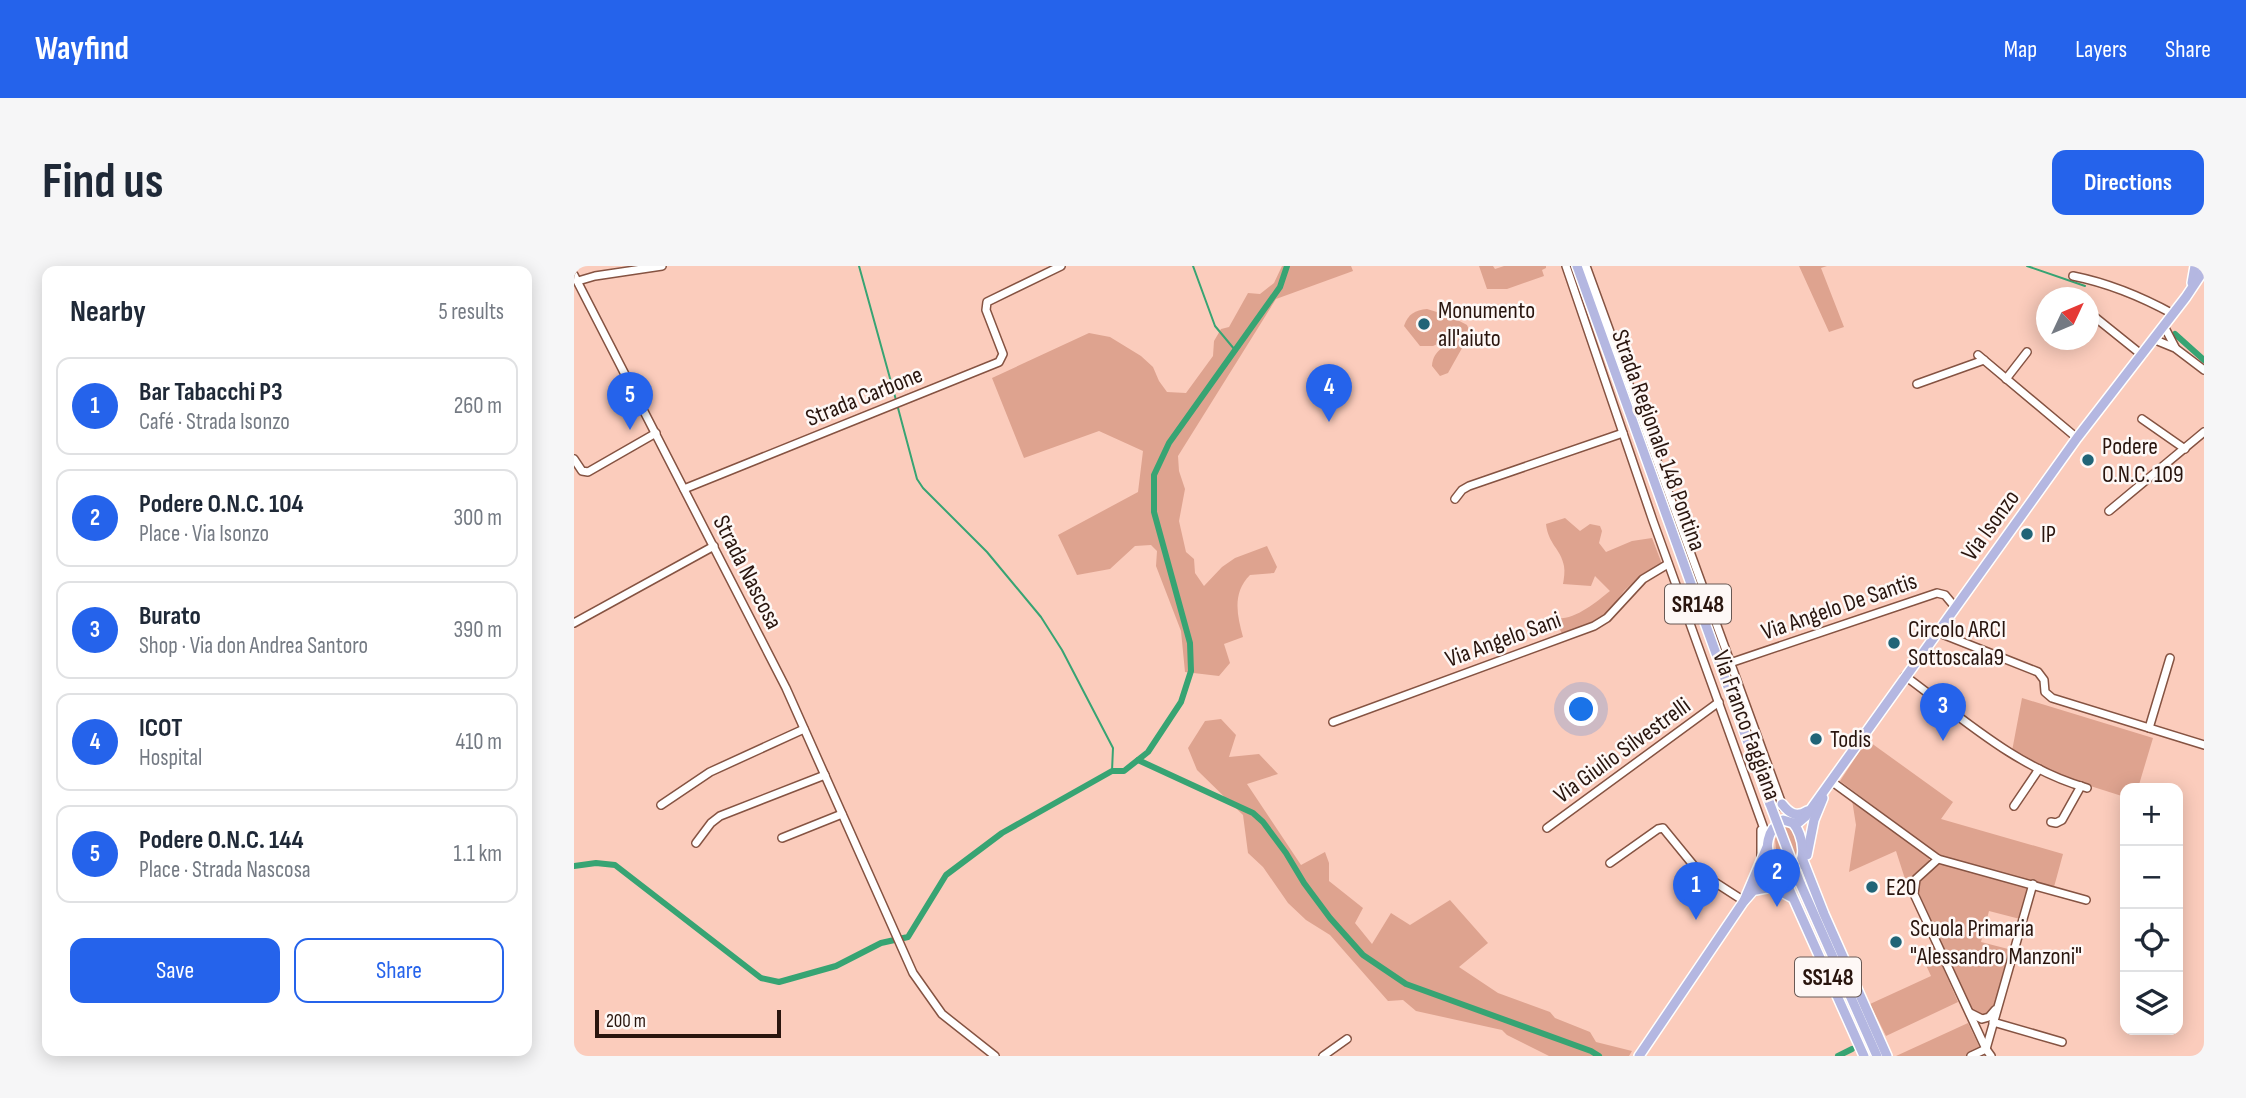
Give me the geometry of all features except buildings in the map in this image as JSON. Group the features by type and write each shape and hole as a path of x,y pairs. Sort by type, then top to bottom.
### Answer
{"main road":[{"name":"Strada Regionale 148 Pontina","path":"1577,266 1770,804 1800,883 1877,1056"},
{"name":"Via Isonzo","path":"2186,298 2195,266"},
{"name":"Via Isonzo","path":"1814,810 1831,781 1905,676 2077,438 2186,298 2204,270"},
{"path":"1782,804 1791,814 1814,810"},
{"path":"1744,901 1778,823 1801,820 1814,810"},
{"path":"1814,810 1801,838 1802,858 1887,1056"},
{"path":"1807,870 1814,810"},
{"path":"1791,822 1801,838"},
{"path":"1768,842 1771,860 1780,871"},
{"path":"1639,1056 1744,901 1769,875 1796,869 1802,858"},
{"name":"SS148","path":"1780,871 1864,1056"},
{"path":"1754,890 1772,887 1792,898"}],"street":[{"path":"576,278 662,266"},
{"name":"Strada Carbone","path":"684,489 1001,361 1003,354 986,304 991,299 1061,266"},
{"name":"Via Franco Faggiana","path":"1566,266 1668,564 1768,842"},
{"path":"1586,266 1730,663 1791,822"},
{"path":"2073,276 2145,300 2173,314"},
{"name":"Strada Nascosa","path":"576,278 778,672 915,978 932,1003 955,1026 995,1056"},
{"path":"574,296 583,292"},
{"path":"2099,321 2141,355"},
{"path":"2164,326 2175,348"},
{"path":"2153,340 2175,348 2204,370"},
{"path":"2006,379 2027,352"},
{"path":"1917,384 1981,358 2077,438"},
{"path":"2142,419 2185,449"},
{"path":"2109,511 2204,432"},
{"path":"574,459 582,471 588,472 656,433"},
{"path":"1455,499 1469,486 1623,433"},
{"path":"574,623 714,546"},
{"name":"Via Angelo Sani","path":"1333,722 1596,625 1643,579 1668,564"},
{"name":"Via Angelo De Santis","path":"1730,663 1937,593 1945,595 1955,607"},
{"path":"1937,632 2038,672 2044,680 2045,692 2052,698 2204,746"},
{"path":"2149,728 2170,658"},
{"path":"1905,676 2001,746 2039,769 2084,787 2060,822 2050,822"},
{"name":"Via Giulio Silvestrelli","path":"1547,828 1719,702"},
{"path":"661,805 710,772 804,729"},
{"path":"2014,806 2039,769"},
{"path":"696,843 709,825 720,816 825,775"},
{"path":"1831,781 1938,859 2086,900"},
{"path":"782,838 842,814"},
{"path":"1759,816 1762,863"},
{"path":"1610,863 1663,828 1699,872 1744,901"},
{"path":"1938,859 1916,879 1914,894 1989,1053"},
{"path":"1989,1053 1993,1022 2033,884"},
{"path":"1969,1012 1977,1018 1987,1018 2000,1000"},
{"path":"1993,1022 2062,1042"},
{"path":"1323,1056 1347,1040"},
{"path":"1971,1056 1989,1053"}],"shaded area":[{"path":"1282,266 1351,266 1353,271 1276,299 1178,456 1179,471 1185,489 1179,521 1186,552 1194,559 1195,573 1204,586 1235,558 1267,546 1277,567 1274,573 1250,575 1240,589 1239,621 1243,637 1224,644 1230,663 1219,676 1185,672 1181,631 1156,566 1157,551 1151,545 1135,546 1110,569 1077,575 1058,535 1138,492 1143,451 1099,431 1024,458 992,378 1089,333 1110,337 1141,356 1153,367 1167,392 1186,393 1213,356 1214,341 1221,329 1229,327 1248,293 1260,294 1274,283"},
{"path":"1479,266 1493,266 1495,269 1504,266 1546,268 1542,270 1544,276 1507,289 1487,289"},
{"path":"1799,266 1827,266 1821,268 1844,327 1829,332"},
{"path":"1427,309 1450,316 1467,325 1469,330 1433,346 1420,346 1404,326 1412,313"},
{"path":"1462,338 1466,341 1448,373 1440,376 1432,366 1435,355 1442,348"},
{"path":"1565,518 1580,531 1590,524 1600,526 1602,531 1599,543 1606,552 1632,541 1652,538 1662,564 1642,574 1599,619 1563,635 1553,618 1576,614 1610,591 1595,576 1591,586 1563,584 1562,560 1549,537 1546,524"},
{"path":"2022,698 2153,738 2140,783 2120,783 2120,795 2062,777 2012,751"},
{"path":"1221,719 1236,735 1229,757 1259,754 1278,774 1247,784 1301,865 1325,852 1329,863 1329,881 1363,908 1355,923 1372,944 1391,913 1410,925 1450,900 1488,943 1459,967 1498,993 1550,1012 1555,1018 1590,1032 1596,1042 1632,1051 1629,1056 1549,1056 1502,1030 1416,1011 1403,1000 1388,1001 1330,935 1306,920 1288,903 1263,867 1248,853 1243,815 1197,770 1188,748 1205,721"},
{"path":"1867,740 1953,802 1941,819 2063,854 2054,887 1951,861 1939,855 1840,781"},
{"path":"1852,800 1929,856 1929,862 1907,885 1896,851 1849,872 1856,825"},
{"path":"1788,827 1793,831 1798,850 1792,865 1786,867 1777,859 1775,839 1782,828"},
{"path":"1945,864 2027,887 2020,919 1989,911 1981,942 2012,950 1999,995 1987,1015 1981,1015 1971,1009 1918,891 1920,880 1937,865"},
{"path":"1933,945 1958,1002 1886,1036 1870,1004 1931,976 1920,952"},
{"path":"1968,1023 1981,1050 1966,1056 1896,1056"}],"waterway":[{"path":"859,266 896,400"},
{"path":"1193,266 1215,326 1235,350"},
{"path":"574,866 596,863 615,865 761,978 779,982 836,966 881,943 908,937 946,875 1002,833 1112,771 1124,771 1148,752 1181,702 1191,671 1190,643 1154,512 1154,475 1169,443 1280,287 1287,266"},
{"path":"2027,266 2085,286"},
{"path":"2175,334 2204,360"},
{"path":"898,408 917,479 987,552 1041,617 1062,650 1113,748 1112,771"},
{"path":"1138,760 1253,813 1286,853 1330,918 1363,955 1406,984 1599,1056"},
{"path":"1838,1056 1852,1049"}],"place":[{"name":"Monumento all'aiuto","path":"1424,324"},
{"name":"ICOT","path":"1329,422"},
{"name":"Podere O.N.C. 144","path":"630,430"},
{"name":"Podere O.N.C. 109","path":"2088,460"},
{"name":"IP","path":"2027,534"},
{"name":"Circolo ARCI Sottoscala9","path":"1894,643"},
{"name":"Todis","path":"1816,739"},
{"name":"Burato","path":"1943,741"},
{"name":"E20","path":"1872,887"},
{"name":"Podere O.N.C. 104","path":"1777,907"},
{"name":"Bar Tabacchi P3","path":"1696,920"},
{"name":"Scuola Primaria \"Alessandro Manzoni\"","path":"1896,942"}]}
